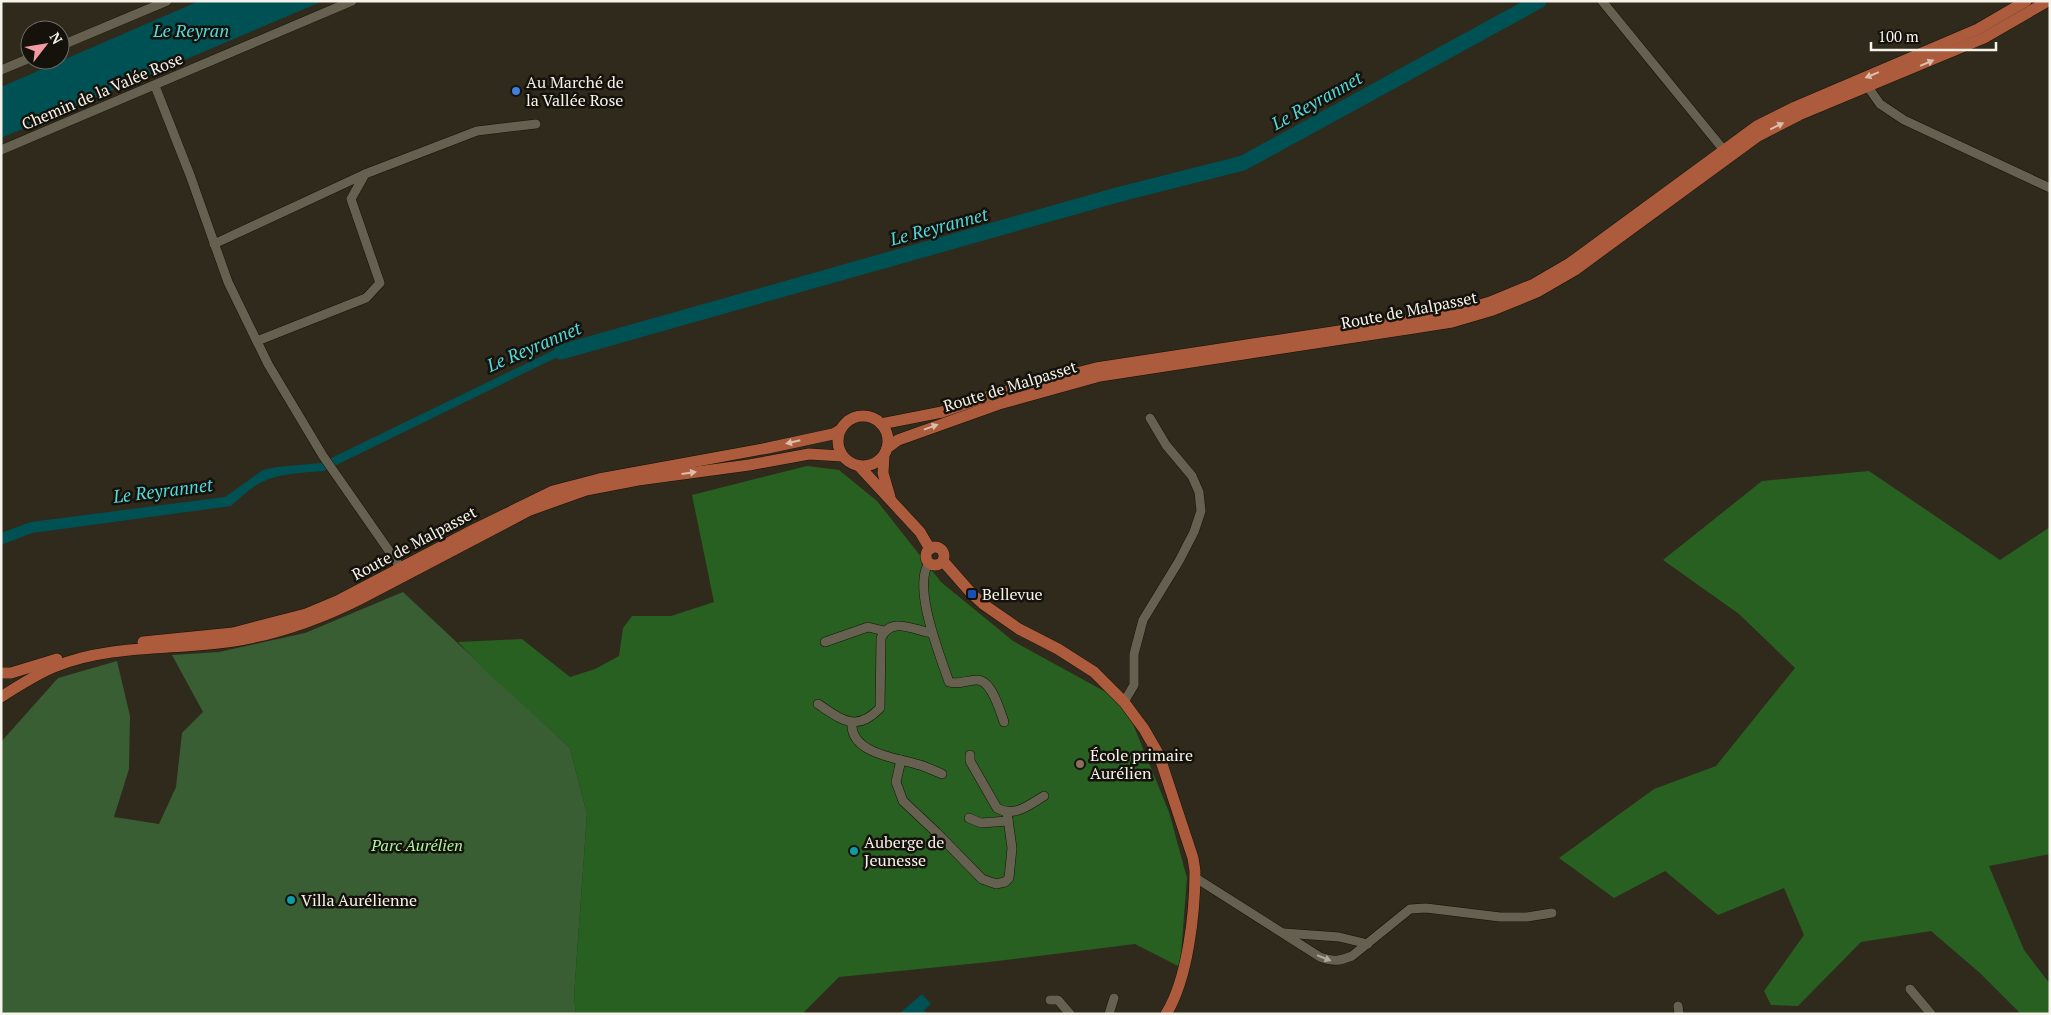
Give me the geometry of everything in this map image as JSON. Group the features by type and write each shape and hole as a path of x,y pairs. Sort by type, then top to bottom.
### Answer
{"main road":[{"name":"Route de Malpasset","path":"886,452 898,440 999,404 1100,376 1452,322 1493,310 1537,292 1575,270 1726,153 1757,126 1795,107 1978,29 2026,1"},
{"name":"Route de Malpasset","path":"881,424 942,412 995,394 1096,368 1450,314 1490,302 1534,284 1570,263 1726,153 1799,116 1984,38 2027,15 2048,1"},
{"path":"886,452 878,462 869,466 850,463 842,456 838,447 840,430 850,420 866,416 874,418 886,431 886,452 883,473 892,503"},
{"name":"Route de Malpasset","path":"1,697 34,677 76,660 156,644 233,633 306,614 337,601 524,504 553,491 599,479 768,448 833,434 840,430"},
{"name":"Route de Malpasset","path":"1,673 11,673 87,650 156,644 233,641 298,626 360,599 530,510 586,490 638,480 749,465 809,454 842,456"},
{"path":"860,466 920,532 930,549"},
{"path":"943,561 937,566 930,563 926,559 927,553 934,547 942,550 943,561 983,604 1019,629 1058,649 1094,672 1124,702 1144,729 1159,754 1193,858 1195,880 1188,952 1174,1002 1166,1014"}],"street":[{"path":"70,42 167,1"},
{"name":"Chemin de la Valée Rose","path":"1,150 352,1"},
{"path":"1602,1 1726,153"},
{"path":"1,70 20,62"},
{"path":"155,86 228,282 268,364 323,456 401,568"},
{"path":"1868,87 1880,104 1904,120 2050,188"},
{"path":"214,244 365,174 477,131 536,124"},
{"path":"257,341 366,298 380,283 351,199 365,174"},
{"path":"1124,702 1134,685 1134,654 1143,620 1180,561 1194,532 1201,511 1200,492 1192,476 1171,452 1150,418"},
{"path":"930,563 925,570 923,584 932,633 949,682 955,684 978,680 984,682 993,692 1004,722"},
{"path":"818,704 842,721 852,723 861,721 874,714 880,708 881,638 884,631 888,627 896,625 932,633"},
{"path":"825,642 868,627 884,631"},
{"path":"852,723 851,730 860,744 882,756 919,764 942,774"},
{"path":"902,760 896,782 903,801 982,879 996,884 1005,882 1009,878 1012,848 1008,817 997,808 970,761 970,755"},
{"path":"970,818 981,823 1008,817 1044,796"},
{"path":"1195,880 1199,880 1320,957 1332,962 1347,958 1368,944 1410,909 1426,908 1527,917 1552,913"},
{"path":"1283,934 1339,937 1368,944"},
{"path":"1910,989 1931,1014"},
{"path":"1110,1014 1114,998"},
{"path":"1050,1000 1058,1000 1070,1014"}],"green space":[{"path":"807,466 839,470 877,501 941,582 1013,641 1124,702 1169,812 1187,878 1180,967 1135,944 989,962 839,977 802,1014 576,1014 574,996 587,814 570,748 489,674 458,642 522,639 570,677 595,669 619,656 623,628 632,616 671,616 714,602 692,495"},
{"path":"1869,471 2000,560 2050,527 2050,854 1989,866 2024,950 2050,984 2050,1014 2021,1014 1980,973 1931,931 1861,942 1798,1006 1771,1005 1764,991 1804,935 1784,888 1718,915 1665,871 1614,898 1559,858 1654,789 1716,766 1795,668 1739,614 1663,560 1762,481"},
{"name":"Parc Aurélien","path":"403,592 570,748 587,814 574,996 576,1014 1,1014 1,742 58,678 117,661 130,716 129,769 114,817 159,824 176,787 182,733 203,712 172,655 219,652 305,633"}],"water":[{"name":"Le Reyran","path":"199,1 323,1 1,138 1,87 40,70 70,70 70,57"},
{"name":"Le Reyrannet","path":"566,344 578,344 580,349 573,350 541,365 324,471 288,474 262,482 231,506 32,533 1,545 1,533 31,522 225,497 263,470 321,463"},
{"path":"922,994 931,1004 924,1010 927,1014 902,1014 901,1012"}],"waterway":[{"name":"Le Reyrannet","path":"561,352 1117,195 1243,163 1539,1"}],"place":[{"name":"Au Marché de la Vallée Rose","path":"516,91"},
{"name":"Bellevue","path":"972,594"},
{"name":"École primaire Aurélien","path":"1080,764"},
{"name":"Auberge de Jeunesse","path":"854,851"},
{"name":"Villa Aurélienne","path":"291,900"}]}
